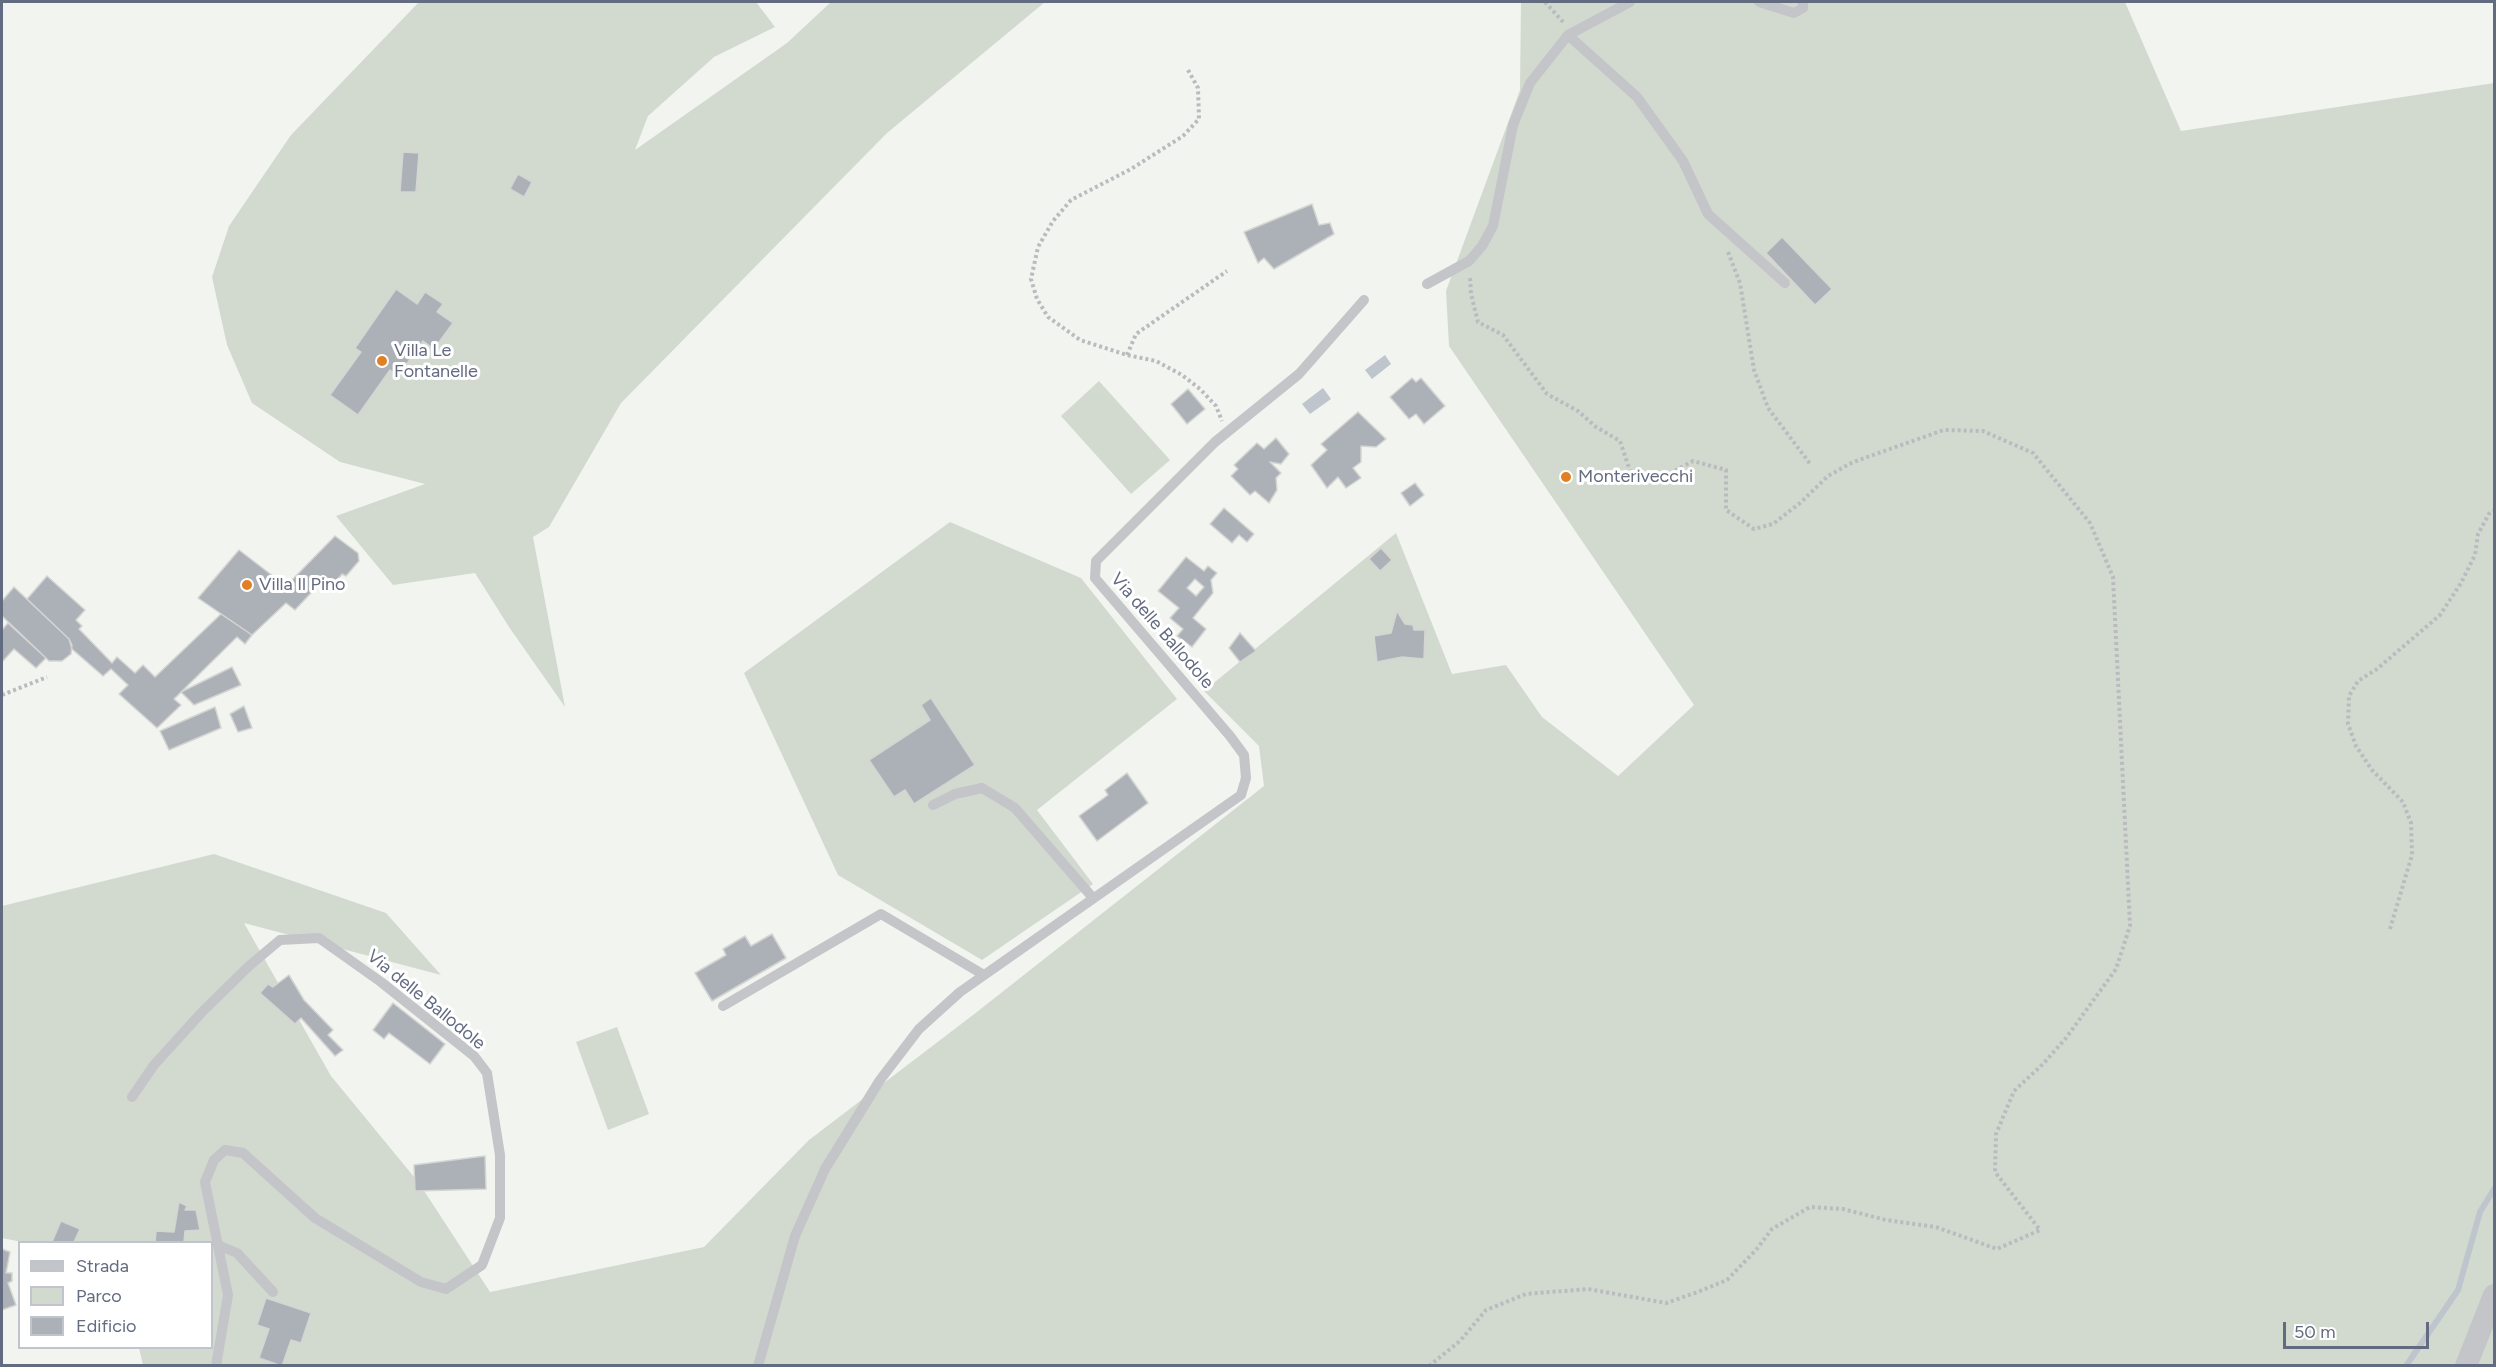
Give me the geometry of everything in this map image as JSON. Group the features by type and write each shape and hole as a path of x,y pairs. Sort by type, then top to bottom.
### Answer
{"street":[{"path":"2466,1365 2494,1295"}],"lane":[{"path":"1427,284 1469,261 1482,246 1493,226 1513,125 1530,83 1568,35 1630,2"},
{"path":"1759,2 1794,13 1803,8 1803,2"},
{"path":"1568,35 1637,97 1683,161 1708,214 1785,283"},
{"name":"Via delle Ballodole","path":"758,1365 795,1236 825,1169 880,1080 918,1029 960,992 1240,795 1246,778 1244,755 1095,578 1096,561 1227,433 1299,374 1364,300"},
{"path":"933,805 955,794 982,788 1015,808 1093,898"},
{"path":"723,1006 881,914 984,975"},
{"name":"Via delle Ballodole","path":"132,1097 154,1065 203,1011 249,966 280,940 319,938 418,1011 474,1056 487,1073 500,1155 500,1218 482,1265 446,1288 421,1282 315,1218 243,1153 225,1150 214,1160 205,1182 228,1295 216,1365"},
{"path":"218,1245 237,1253 273,1292"}],"path":[{"path":"1545,2 1563,20 1568,35"},
{"path":"1188,70 1198,88 1199,119 1183,136 1131,170 1071,200 1053,221 1038,247 1032,279 1037,299 1048,317 1080,340 1127,355 1156,360 1200,389 1216,406 1227,433"},
{"path":"1725,247 1740,283 1754,370 1767,408 1811,465"},
{"path":"1429,1365 1460,1341 1486,1310 1526,1294 1588,1289 1666,1303 1706,1289 1727,1280 1756,1250 1772,1229 1810,1207 1843,1209 1886,1220 1936,1227 1997,1249 2040,1230 1995,1172 1996,1134 2014,1091 2066,1038 2116,969 2130,926 2121,771 2118,636 2113,577 2090,523 2033,453 1983,431 1944,430 1853,462 1828,476 1800,503 1773,524 1754,529 1726,510 1726,471 1693,461 1665,477 1630,471 1620,441 1596,427 1578,411 1548,394 1503,335 1478,322 1471,294 1469,261"},
{"path":"1127,355 1136,334 1227,271"},
{"path":"2390,929 2412,855 2411,823 2403,802 2372,770 2356,746 2348,724 2349,696 2358,681 2377,669 2440,615 2461,583 2475,555 2478,534 2490,512 2494,511"},
{"path":"2,695 47,677"}],"green space":[{"path":"419,2 756,2 775,27 714,57 648,116 635,150 787,43 831,2 1045,2 887,133 621,403 549,527 533,537 565,707 509,627 475,573 393,585 336,516 425,484 340,462 252,403 227,345 212,277 229,226 291,135"},
{"path":"1521,2 2125,2 2181,131 2494,83 2494,1365 143,1365 139,1349 213,1349 213,1241 18,1241 2,1238 2,906 214,854 386,913 441,975 244,923 331,1076 419,1183 490,1292 704,1247 809,1140 973,1015 1264,786 1259,746 1204,691 1396,533 1452,674 1506,665 1542,717 1618,776 1694,705 1449,346 1446,291 1520,90"},
{"path":"1099,381 1170,460 1131,494 1061,416"},
{"path":"950,522 1081,578 1177,699 1037,810 1093,884 982,960 838,875 744,673"},
{"path":"617,1027 649,1114 608,1130 576,1042"}],"shaded area":[{"path":"1385,355 1391,364 1372,379 1365,370"},
{"path":"1323,388 1331,399 1310,414 1302,404"}],"building":[{"path":"403,152 419,153 416,192 400,192"},
{"path":"518,174 532,182 524,197 510,189"},
{"path":"1312,204 1319,225 1330,223 1334,234 1274,269 1264,258 1258,263 1244,232"},
{"path":"1782,237 1832,289 1815,305 1766,253"},
{"name":"Villa Le Fontanelle","path":"396,289 417,304 425,292 443,304 437,312 453,323 434,349 423,341 398,376 390,370 358,415 330,395 361,352 355,348"},
{"path":"1412,378 1416,382 1421,378 1445,406 1424,424 1416,414 1409,419 1390,397"},
{"path":"1188,389 1205,409 1187,424 1171,404"},
{"path":"1358,412 1386,439 1376,447 1361,446 1361,462 1353,468 1361,478 1346,488 1338,477 1327,488 1311,465 1327,450 1321,444"},
{"path":"1276,438 1289,454 1281,464 1270,462 1281,473 1276,478 1277,490 1269,503 1255,491 1250,495 1231,476 1238,469 1234,465 1257,443 1264,449"},
{"path":"1415,483 1424,495 1410,506 1401,493"},
{"path":"1224,508 1254,534 1247,542 1239,535 1232,543 1210,524"},
{"name":"Villa Il Pino","path":"335,536 358,553 359,561 346,576 342,574 334,584 326,577 295,610 286,603 252,635 198,598 239,550 286,586"},
{"path":"1381,548 1392,560 1380,571 1369,559"},
{"path":"1186,557 1204,571 1208,566 1217,573 1211,580 1213,593 1193,618 1206,629 1192,647 1177,636 1183,629 1170,618 1179,608 1158,591","holes":["1195,579 1204,587 1196,596 1187,588"]},
{"path":"47,576 85,610 76,620 82,626 79,629 112,663 117,657 135,673 143,665 155,677 221,614 252,635 245,644 237,637 174,699 181,705 157,728 119,694 128,685 111,669 103,676 72,649 69,639 27,599"},
{"path":"14,587 69,639 72,645 71,654 62,661 49,661 2,616 2,601"},
{"path":"1397,611 1405,624 1413,625 1414,630 1425,630 1424,659 1402,657 1377,662 1374,636 1391,633"},
{"path":"8,623 46,658 36,668 14,649 2,662 2,630"},
{"path":"1240,633 1256,651 1240,662 1229,648"},
{"path":"232,667 241,685 194,705 181,692"},
{"path":"931,698 975,765 914,804 905,790 894,797 869,760 930,720 921,705"},
{"path":"244,706 252,728 238,732 230,714"},
{"path":"215,707 221,728 169,750 160,731"},
{"path":"1127,773 1148,803 1097,841 1079,816 1108,795 1105,790"},
{"path":"772,934 786,958 712,1001 695,973 726,955 723,949 745,936 751,946"},
{"path":"289,975 304,1000 333,1030 328,1035 343,1050 335,1056 301,1018 295,1024 260,993 268,984 273,987"},
{"path":"393,1003 445,1044 430,1064 389,1033 384,1039 373,1030"},
{"path":"485,1156 486,1189 415,1191 414,1165"},
{"path":"179,1202 187,1206 185,1210 196,1210 200,1230 185,1231 184,1241 155,1241 156,1231 174,1232"},
{"path":"61,1221 80,1229 74,1241 52,1241"},
{"path":"2,1249 10,1252 6,1273 12,1273 12,1281 8,1283 16,1305 2,1310"},
{"path":"266,1298 311,1313 301,1343 291,1340 282,1366 259,1358 269,1329 257,1325"}],"waterway":[{"path":"2406,1366 2458,1290 2480,1212 2494,1189"}],"place":[{"name":"Villa Le Fontanelle","path":"382,361"},
{"name":"Monterivecchi","path":"1566,477"},
{"name":"Villa Il Pino","path":"247,585"}]}
